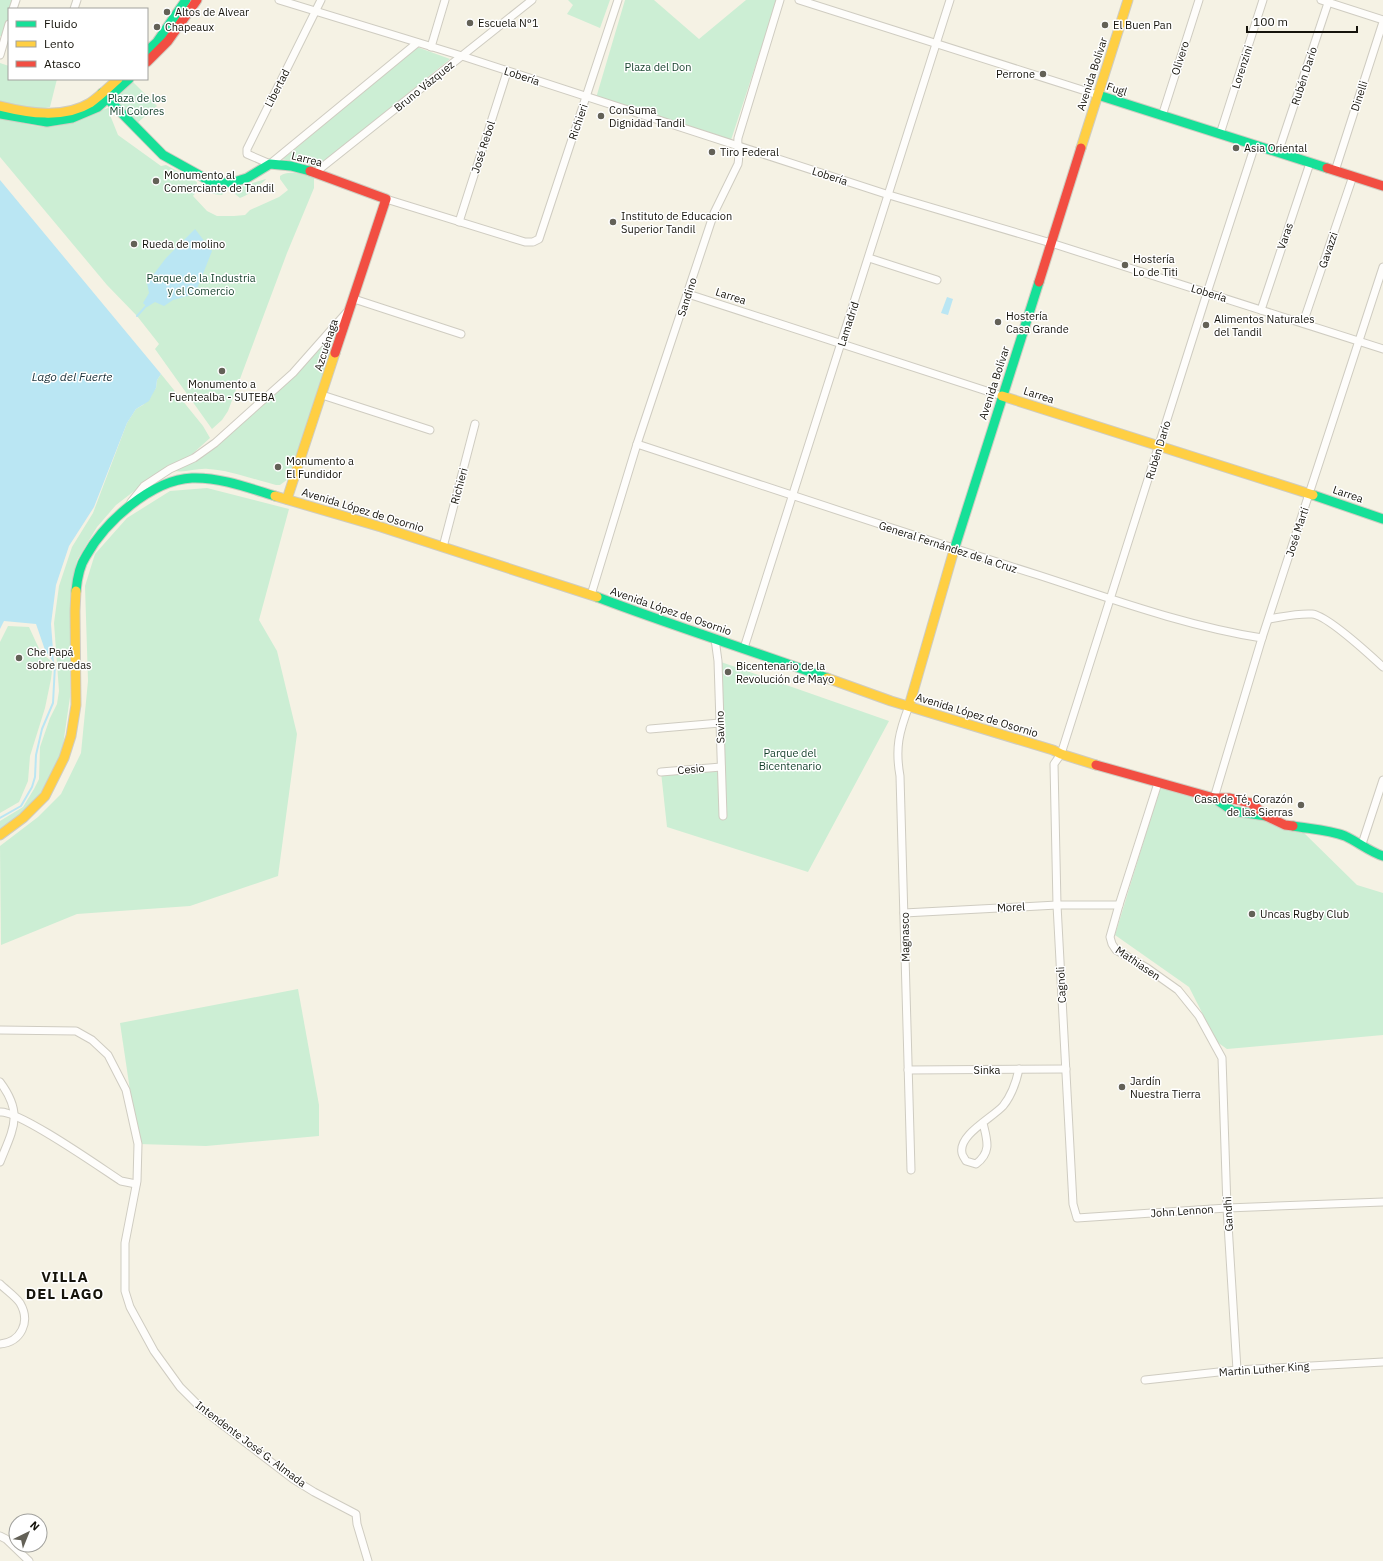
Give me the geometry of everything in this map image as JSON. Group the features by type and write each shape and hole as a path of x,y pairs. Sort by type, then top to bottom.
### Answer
{"main road":[{"path":"148,50 157,42 186,0"},
{"path":"148,61 168,41 197,0"},
{"name":"Avenida Bolívar","path":"909,706 954,549 1128,0"},
{"path":"0,114 46,122 72,118 98,107 117,80"},
{"path":"0,106 21,111 66,111 86,105 105,96 128,80"},
{"name":"Fugl","path":"1098,95 1383,186"},
{"path":"105,96 116,106 146,140 163,155 208,180 223,183 234,182 247,178 270,164"},
{"name":"Larrea","path":"270,164 291,166 316,172 386,199"},
{"name":"Azcuénaga","path":"287,498 386,199"},
{"name":"Larrea","path":"1002,396 1383,519"},
{"name":"Avenida López de Osornio","path":"0,835 23,818 44,796 64,758 71,736 76,705 75,656 77,583 81,566 91,548 107,526 123,511 137,500 160,487 176,481 192,478 227,482 287,498 591,596 651,618 744,648 891,701 1158,783 1193,791 1214,798 1225,808 1237,813 1266,816 1285,825 1335,833 1362,844 1377,854 1383,856"}],"street":[{"name":"Lobería","path":"279,0 462,56 507,72 737,146 1383,349"},
{"name":"Libertad","path":"270,164 247,154 247,149 321,0"},
{"path":"431,47 445,0"},
{"name":"Bruno Vázquez","path":"316,172 532,0"},
{"name":"Richieri","path":"533,242 538,239 618,0"},
{"name":"Sandino","path":"591,596 637,444 714,213 738,164 738,138 780,0"},
{"name":"Fugl","path":"799,0 1098,95"},
{"name":"Lamadrid","path":"744,648 950,0"},
{"name":"Olivero","path":"1162,116 1199,0"},
{"name":"Lorenzini","path":"1220,134 1264,0"},
{"path":"1326,1 1383,21"},
{"name":"Rubén Darío","path":"1278,153 1326,1"},
{"name":"Dinelli","path":"1335,171 1383,21"},
{"path":"0,55 8,27"},
{"path":"270,164 417,43"},
{"name":"José Rebol","path":"460,222 507,72"},
{"name":"Rubén Darío","path":"1061,754 1255,145"},
{"name":"Varas","path":"1260,310 1310,163"},
{"name":"Gavazzi","path":"1303,323 1353,176"},
{"name":"Larrea","path":"386,199 525,242 533,242"},
{"path":"869,258 937,280"},
{"name":"José Martí","path":"1214,798 1262,638 1383,267"},
{"name":"Larrea","path":"688,294 841,345 1002,396"},
{"path":"354,299 461,334"},
{"path":"123,511 144,486 170,469 194,458 215,443 293,373 350,309"},
{"path":"322,395 430,430"},
{"name":"Richieri","path":"443,548 475,424"},
{"name":"General Fernández de la Cruz","path":"637,444 954,549 1152,612 1231,633 1262,638"},
{"path":"1269,619 1297,614 1313,614 1326,620 1342,632 1383,667"},
{"name":"Savino","path":"715,639 718,661 723,816"},
{"name":"Magnasco","path":"909,706 900,729 898,761 900,776 911,1170"},
{"path":"650,728 720,723"},
{"name":"Cagnoli","path":"1061,754 1054,764 1057,905 1073,1204 1077,1218"},
{"name":"Cesio","path":"661,772 721,767"},
{"path":"1362,844 1383,780"},
{"name":"Mathiasen","path":"1158,783 1110,937 1116,950 1147,968 1178,990 1198,1016 1222,1058"},
{"name":"Morel","path":"904,914 1057,905 1119,905"},
{"name":"Intendente José G. Almada","path":"0,1030 76,1031 92,1040 108,1055 126,1090 138,1144 136,1184 125,1243 125,1291 130,1307 154,1351 180,1387 202,1409 293,1478 314,1492 356,1514 357,1524 368,1561"},
{"name":"Gandhi","path":"1222,1058 1227,1208 1237,1370"},
{"name":"Sinka","path":"908,1070 1066,1069"},
{"path":"983,1123 987,1142 987,1151 983,1158 976,1164 966,1161 962,1153 963,1142 983,1123 1003,1106 1015,1087 1019,1070"},
{"path":"0,1082 12,1102 15,1116 15,1125 0,1162"},
{"path":"0,1112 15,1116 40,1128 121,1181 136,1184"},
{"name":"John Lennon","path":"1077,1218 1227,1208 1383,1202"},
{"path":"0,1284 20,1303 25,1318 23,1330 9,1344 0,1344"},
{"name":"Martin Luther King","path":"1145,1380 1237,1370 1383,1362"},
{"path":"0,1536 6,1539 29,1561"}],"green space":[{"path":"0,0 15,0 12,8 8,8 8,21 3,37 0,36"},
{"path":"568,0 610,0 600,28 567,14 573,5"},
{"name":"Plaza del Don","path":"625,0 654,0 699,39 746,0 777,0 731,140 596,98"},
{"path":"417,47 450,59 315,169 283,159"},
{"path":"0,63 8,66 8,80 57,80 50,107 41,109 0,102"},
{"name":"Plaza de los Mil Colores","path":"133,82 157,106 137,123 116,100 116,98"},
{"name":"Parque de la Industria y el Comercio","path":"108,108 114,110 110,115 118,135 161,166 166,165 197,182 196,192 193,196 207,211 217,216 245,215 250,210 279,197 288,190 280,179 280,176 284,174 297,173 314,177 314,188 287,253 228,411 222,420 212,429 155,349 159,344 137,316 107,285 0,157 0,117 35,126 46,127 70,123"},
{"path":"266,179 246,196 240,198 235,194 234,191 236,188"},
{"path":"204,184 223,187 226,190 222,195 214,194 202,186"},
{"path":"342,321 288,479 280,485 276,485 233,473 216,470 204,469 174,471 232,429 274,395 302,368"},
{"path":"161,374 203,426 210,438 190,456 167,466 116,505 97,527 77,560 73,582 70,629 70,697 62,752 40,794 29,807 0,830 0,821 23,807 39,779 40,747 50,718 57,704 59,691 54,623 59,586 72,547 93,513 127,423 136,409 143,405 156,388 157,380"},
{"path":"207,488 289,509 259,620 277,651 297,734 278,876 190,906 77,914 1,945 0,846 38,817 61,794 81,753 88,681 85,586 95,554 127,518 170,491"},
{"path":"8,626 29,627 41,653 50,660 52,671 45,708 30,756 28,781 19,802 0,813 0,642"},
{"name":"Parque del Bicentenario","path":"721,662 889,721 808,872 667,827 661,772 721,767"},
{"name":"Uncas Rugby Club","path":"1161,789 1182,790 1258,818 1302,831 1357,885 1383,893 1383,1035 1227,1049 1217,1042 1189,987 1115,935 1159,791"},
{"path":"298,989 319,1105 319,1136 206,1146 138,1144 120,1023"}],"water":[{"name":"Lago del Fuerte","path":"0,180 161,374 157,380 156,388 149,401 136,409 127,423 94,507 69,546 56,585 51,624 54,663 45,650 36,624 4,621 0,629"},
{"path":"195,229 212,251 195,294 173,300 164,306 155,302 147,307 143,303 149,293 147,283 166,258"},
{"path":"947,297 953,299 948,315 941,313"}],"waterway":[{"path":"137,316 147,305"},
{"path":"0,818 21,806 32,787 35,777 36,755 42,729 53,703 54,663"}],"traffic: fast":[{"path":"148,50 157,42 186,0"},
{"path":"0,114 47,122 72,118 98,107 128,80"},
{"path":"102,93 163,155 208,180 223,183 234,182 247,178 270,164 291,166 310,171"},
{"path":"1098,95 1327,168"},
{"path":"954,550 1039,282"},
{"path":"76,591 82,564 94,543 117,517 131,505 161,486 176,481 192,478 203,478 234,484 275,496"},
{"path":"1313,495 1383,519"},
{"path":"597,597 827,678"},
{"path":"1214,798 1233,811 1266,816"},
{"path":"1293,826 1339,834 1383,856"}],"traffic: slow":[{"path":"1081,148 1128,0"},
{"path":"0,106 22,111 46,113 69,111 90,103 117,80"},
{"path":"287,499 335,353"},
{"path":"1002,396 1313,495"},
{"path":"275,496 381,527 597,597"},
{"path":"909,706 954,550"},
{"path":"0,835 23,818 45,796 64,758 71,736 76,705 76,591"},
{"path":"827,678 891,701 1053,750 1096,765"}],"traffic: jam":[{"path":"148,61 168,41 197,0"},
{"path":"1039,282 1081,148"},
{"path":"1327,168 1383,186"},
{"path":"310,171 386,199 335,353"},
{"path":"1096,765 1214,798 1229,798 1251,803 1266,816 1285,825 1293,826"}],"place":[{"name":"Altos de Alvear","path":"167,12"},
{"name":"Escuela N°1","path":"470,23"},
{"name":"El Buen Pan","path":"1105,25"},
{"name":"Chapeaux","path":"157,27"},
{"name":"Perrone","path":"1043,74"},
{"name":"ConSuma Dignidad Tandil","path":"601,116"},
{"name":"Asia Oriental","path":"1236,148"},
{"name":"Tiro Federal","path":"712,152"},
{"name":"Monumento al Comerciante de Tandil","path":"156,181"},
{"name":"Instituto de Educacion Superior Tandil","path":"613,222"},
{"name":"Rueda de molino","path":"134,244"},
{"name":"Hostería Lo de Titi","path":"1125,265"},
{"name":"Hostería Casa Grande","path":"998,322"},
{"name":"Alimentos Naturales del Tandil","path":"1206,325"},
{"name":"Monumento a Fuentealba - SUTEBA","path":"222,371"},
{"name":"Monumento a El Fundidor","path":"278,467"},
{"name":"Che Papá sobre ruedas","path":"19,658"},
{"name":"Bicentenario de la Revolución de Mayo","path":"728,672"},
{"name":"Casa de Té, Corazón de las Sierras","path":"1301,805"},
{"name":"Uncas Rugby Club","path":"1252,914"},
{"name":"Jardín Nuestra Tierra","path":"1122,1087"}],"district":[{"name":"VILLA DEL LAGO","path":"65,1286"}]}
